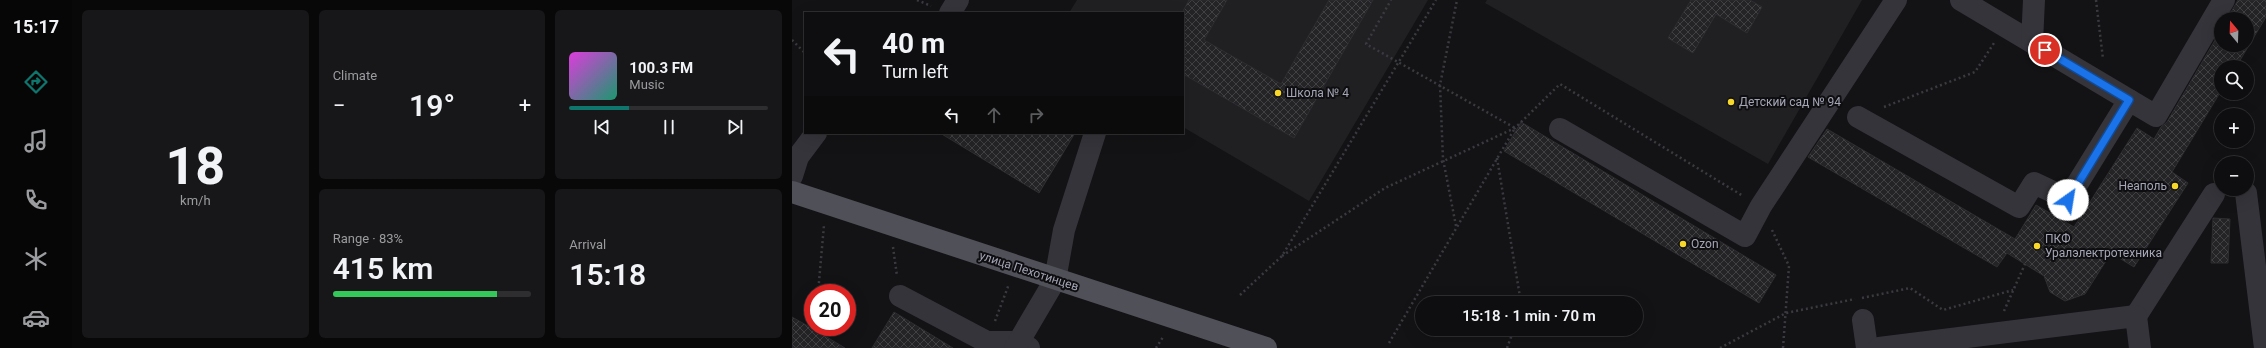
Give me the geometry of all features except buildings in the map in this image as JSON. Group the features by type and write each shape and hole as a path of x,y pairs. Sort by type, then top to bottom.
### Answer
{"main road":[{"name":"улица Пехотинцев","path":"792,192 1055,280 1266,348"}],"lane":[{"path":"951,12 958,0"},
{"path":"1560,129 1745,236 1761,206 1896,0"},
{"path":"1961,0 2156,116 2224,0"},
{"path":"2032,42 2034,0"},
{"path":"1858,117 2019,207 2034,183 2068,200 2121,95"},
{"path":"792,176 798,157 815,134"},
{"path":"900,296 987,342 1021,346 1055,280 1064,230 1095,134"},
{"path":"2140,348 2136,316 2214,194"},
{"path":"2246,196 2265,348"},
{"path":"1879,348 2136,316"},
{"path":"1863,320 1867,348"}],"path":[{"path":"1391,0 1366,44 1515,128"},
{"path":"1282,256 1436,0"},
{"path":"1456,227 1443,159 1440,85 1457,0"},
{"path":"2096,0 2102,57 2121,95"},
{"path":"1858,117 1975,72 2005,27"},
{"path":"792,40 804,52"},
{"path":"1389,343 1515,128 1560,84 1761,206 1789,266 1783,348"},
{"path":"1240,295 1282,256 1385,188 1443,159 1515,128"},
{"path":"1497,158 1520,296"},
{"path":"819,284 824,225"},
{"path":"893,247 900,296"},
{"path":"1993,334 2025,264"},
{"path":"987,342 1016,267"},
{"path":"1156,348 1163,336"},
{"path":"1507,348 1511,336"}],"shaded area":[{"name":"Школа № 4","path":"1077,0 1428,0 1309,201 1184,128 1184,12 1070,12"},
{"name":"Детский сад № 94","path":"1487,0 1862,0 1768,164 1485,3"}],"place":[{"name":"Школа № 4","path":"1278,93"},
{"name":"Детский сад № 94","path":"1731,102"},
{"name":"Неаполь","path":"2175,186"},
{"name":"Ozon","path":"1683,244"},
{"name":"ПКФ Уралэлектротехника","path":"2037,246"}],"route":[{"path":"2045,50 2129,100 2068,200"}]}
